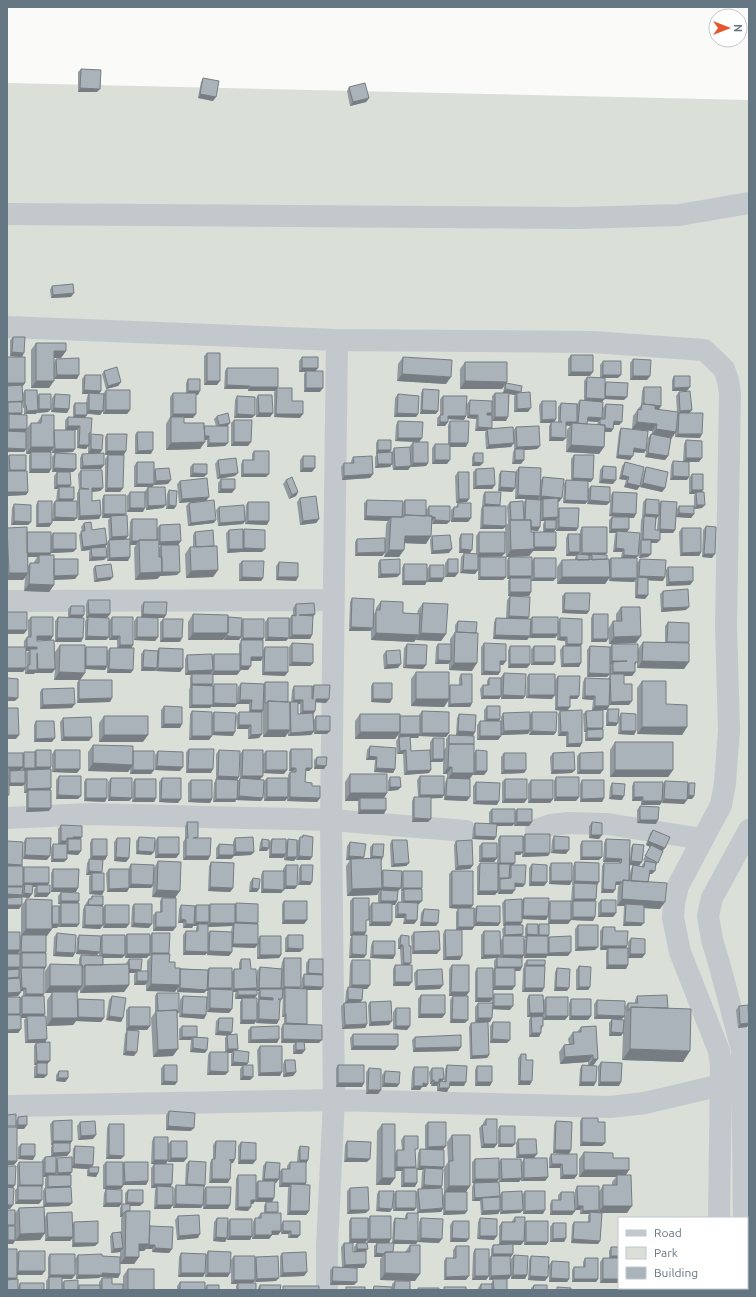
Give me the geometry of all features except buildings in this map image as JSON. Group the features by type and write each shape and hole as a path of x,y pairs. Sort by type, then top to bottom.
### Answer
{"street":[{"path":"7,214 577,218 679,215 749,203"},
{"path":"7,327 338,340 593,342 648,345 704,350 724,369 728,380 730,394 726,626 728,753 721,805 678,886 672,918 680,952 719,1051 721,1066 719,1217"},
{"path":"327,1290 327,1248 334,1100 331,820 338,340"},
{"path":"7,601 334,600"},
{"path":"7,818 90,814 331,820 466,832"},
{"path":"536,830 551,825 568,823 607,824 703,839"},
{"path":"744,1217 742,1050 720,963 712,940 708,916 712,898 749,830"},
{"path":"7,1106 334,1100 610,1107 645,1103 721,1085"}],"green space":[{"path":"7,83 749,100 749,1290 7,1290"}]}
